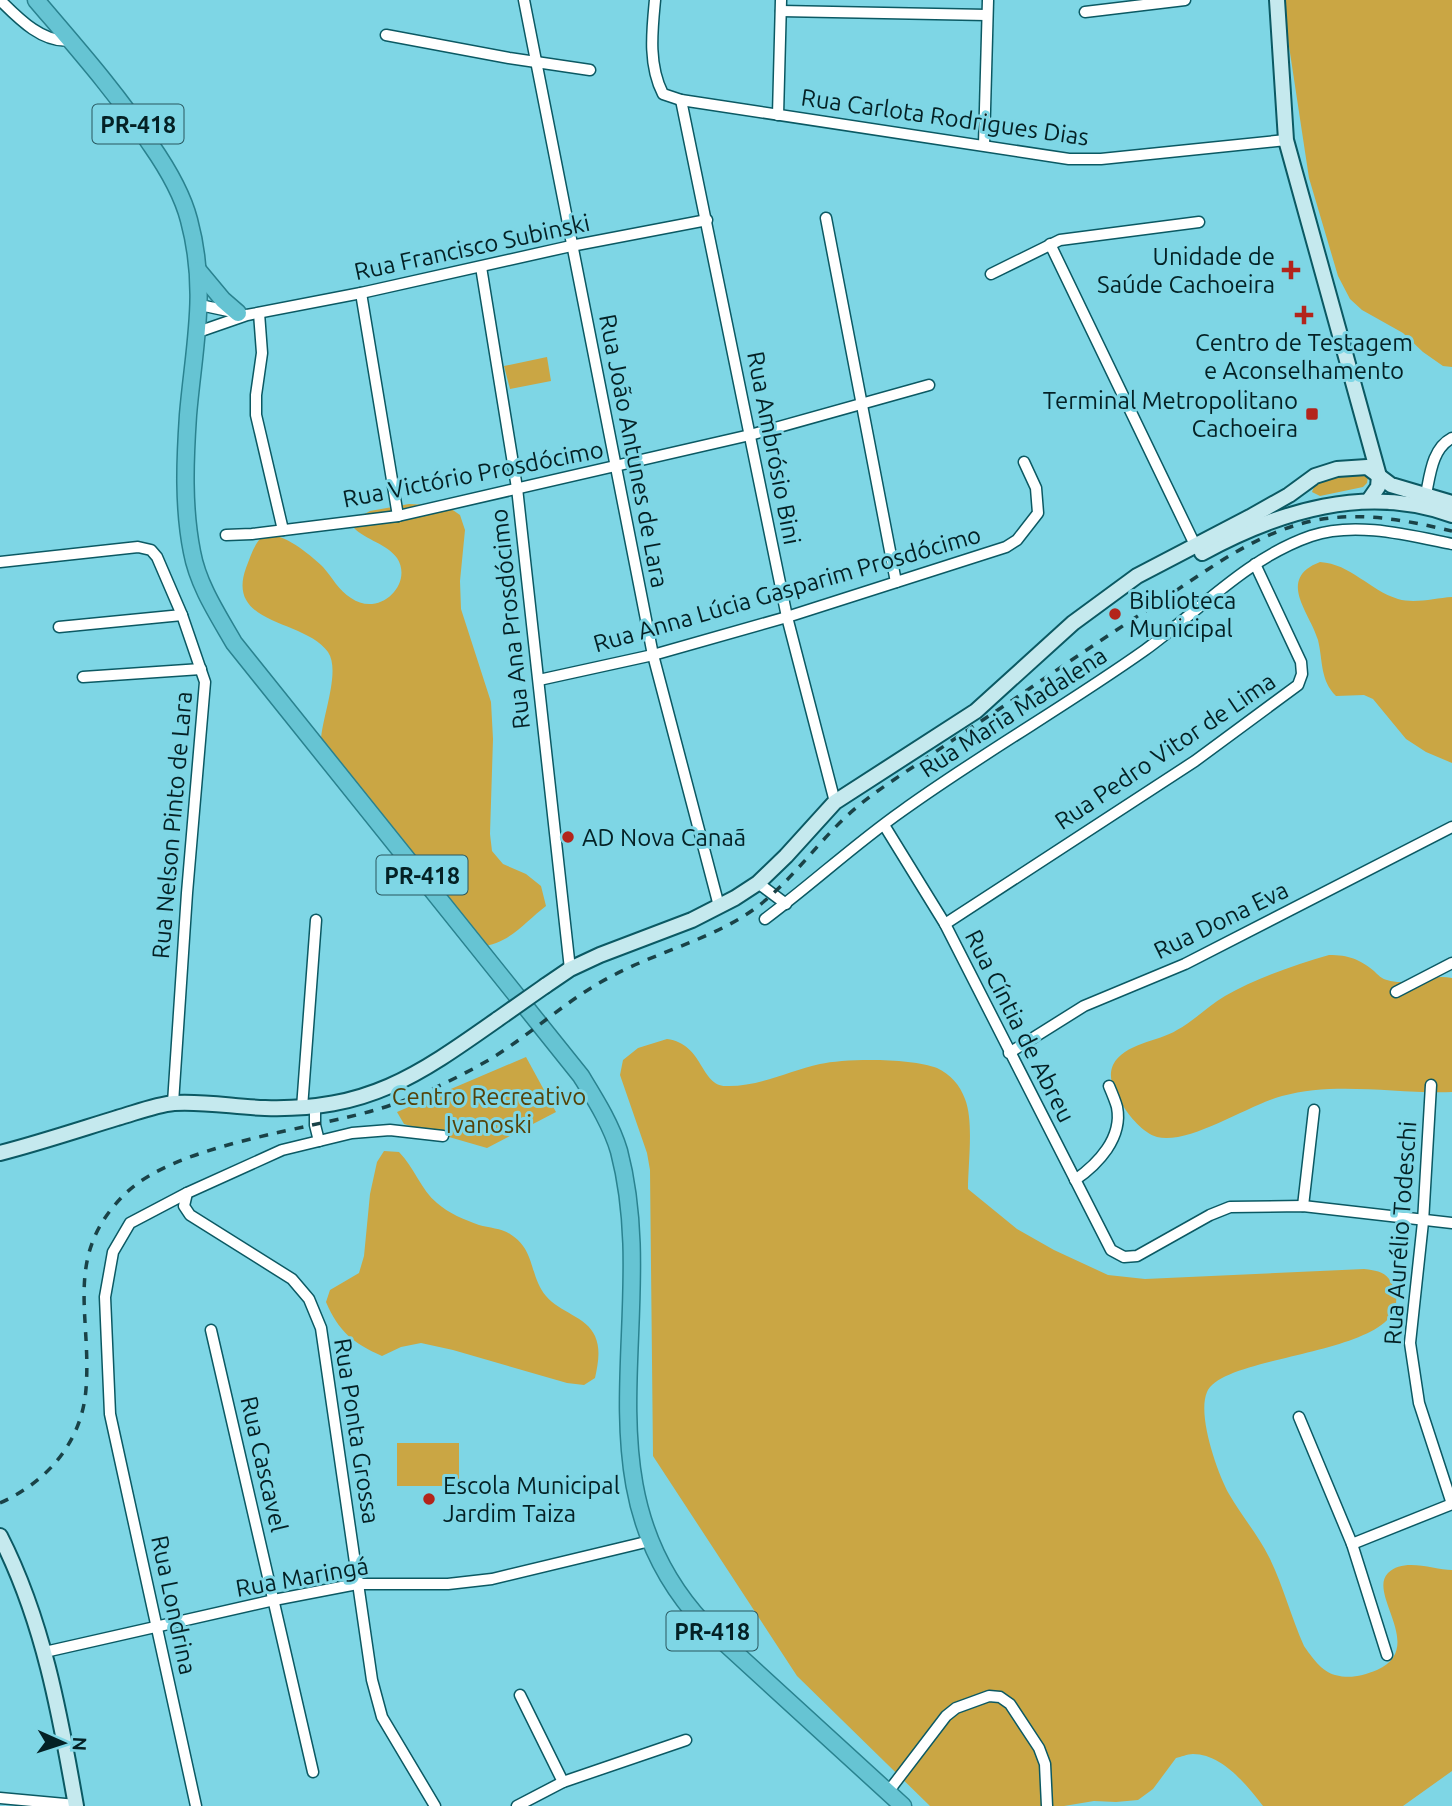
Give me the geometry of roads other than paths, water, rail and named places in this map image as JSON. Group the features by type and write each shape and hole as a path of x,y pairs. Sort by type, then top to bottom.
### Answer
{"highway":[{"name":"PR-418","path":"36,0 131,114 172,176 189,219 198,270 200,305 188,413 184,482 192,554 210,602 234,643 581,1076 601,1109 618,1150 629,1204 632,1285 628,1450 634,1489 650,1541 687,1605 704,1624 903,1806"},
{"path":"198,270 223,299 243,314"}],"main road":[{"path":"1277,0 1286,140 1372,444 1379,476 1378,489 1369,499"},
{"path":"1364,466 1372,444"},
{"path":"0,1153 173,1103 308,1107 345,1102 381,1091 417,1074 570,969 692,920 758,883 835,802 976,711 1073,623 1121,589 1142,584 1289,495 1315,476 1337,469 1364,466 1371,468 1391,485 1452,515"},
{"path":"1307,481 1304,495 1307,503 1314,508"},
{"path":"1197,550 1254,527 1314,508 1369,499 1452,503"},
{"path":"0,1536 30,1604 45,1652 76,1806"}],"street":[{"path":"0,0 41,34 59,42 70,40"},
{"name":"Rua João Antunes de Lara","path":"524,0 653,655 719,906"},
{"path":"655,0 653,60 657,82 663,94 681,100"},
{"path":"984,145 988,0"},
{"path":"1085,12 1185,0"},
{"path":"778,115 781,6 987,15"},
{"path":"386,35 590,70"},
{"name":"Rua Carlota Rodrigues Dias","path":"681,100 1083,160 1286,140"},
{"name":"Rua Ambrósio Bini","path":"681,100 787,617 835,802"},
{"path":"827,218 896,582"},
{"name":"Rua Francisco Subinski","path":"200,305 243,314 259,313 571,246 707,220"},
{"path":"991,274 1060,240 1199,222"},
{"path":"1050,244 1197,550"},
{"name":"Rua Ana Prosdócimo","path":"481,267 517,488 570,969"},
{"path":"361,293 398,516"},
{"path":"259,313 262,353 256,395 257,415 283,530"},
{"name":"Rua Francisco Subinski","path":"198,332 243,314"},
{"name":"Rua Victório Prosdócimo","path":"226,535 398,516 750,435 929,385"},
{"path":"1425,500 1435,456 1442,443 1452,438"},
{"name":"Rua Anna Lúcia Gasparim Prosdócimo","path":"538,680 653,655 787,617 1006,547 1017,540 1038,513 1036,488 1024,462"},
{"name":"Rua Maria Madalena","path":"765,919 906,807 1108,676 1159,640 1255,564 1287,546 1313,535 1342,530 1368,530 1452,544"},
{"name":"Rua Nelson Pinto de Lara","path":"0,562 138,547 152,550 183,615 201,669 205,682 173,1103"},
{"name":"Rua Pedro Vitor de Lima","path":"945,924 1195,761 1298,685 1302,674 1301,662 1255,564"},
{"path":"59,627 183,615"},
{"path":"83,677 201,669"},
{"name":"Rua Cíntia de Abreu","path":"884,825 945,924 1111,1250 1124,1257 1137,1256 1210,1215 1230,1207 1303,1206"},
{"name":"Rua Dona Eva","path":"1009,1053 1084,1006 1185,964 1452,827"},
{"path":"758,883 786,904"},
{"path":"316,920 308,1107 319,1141"},
{"path":"1396,992 1452,963"},
{"name":"Rua Aurélio Todeschi","path":"1431,1085 1423,1222 1410,1343 1419,1403 1452,1504"},
{"path":"1075,1180 1101,1158 1115,1131 1117,1107 1109,1086"},
{"path":"1314,1110 1303,1206 1423,1222 1452,1223"},
{"name":"Rua Londrina","path":"196,1806 110,1414 104,1297 113,1252 130,1223 187,1193 282,1150 352,1133 390,1130 443,1136"},
{"name":"Rua Ponta Grossa","path":"187,1193 184,1206 190,1215 292,1279 309,1299 321,1328 372,1680 382,1717 435,1806"},
{"name":"Rua Cascavel","path":"211,1330 313,1772"},
{"path":"1299,1417 1352,1544 1387,1655"},
{"path":"1352,1544 1452,1504"},
{"name":"Rua Maringá","path":"45,1652 357,1584 448,1584 492,1579 650,1541"},
{"path":"520,1695 563,1782"},
{"path":"888,1791 946,1716 956,1708 989,1696 1000,1697 1010,1704 1038,1748 1045,1765 1046,1806"},
{"path":"517,1806 563,1782 686,1740"},
{"path":"0,1797 76,1806"}],"railway":[{"path":"0,1503 33,1484 47,1472 69,1443 77,1426 86,1389 84,1286 87,1262 94,1239 106,1216 126,1193 149,1176 209,1150 375,1110 432,1089 487,1061 580,995 612,976 723,928 771,896 832,831 872,795 1197,576 1252,543 1291,527 1330,518 1400,520 1452,531"}],"place":[{"name":"Unidade de Saúde Cachoeira","path":"1291,270"},
{"name":"Centro de Testagem e Aconselhamento","path":"1304,315"},
{"name":"Terminal Metropolitano Cachoeira","path":"1312,414"},
{"name":"Biblioteca Municipal","path":"1115,614"},
{"name":"AD Nova Canaã","path":"568,837"},
{"name":"Escola Municipal Jardim Taiza","path":"429,1499"}],"park label":[{"name":"Centro Recreativo Ivanoski","path":"489,1110"}]}
